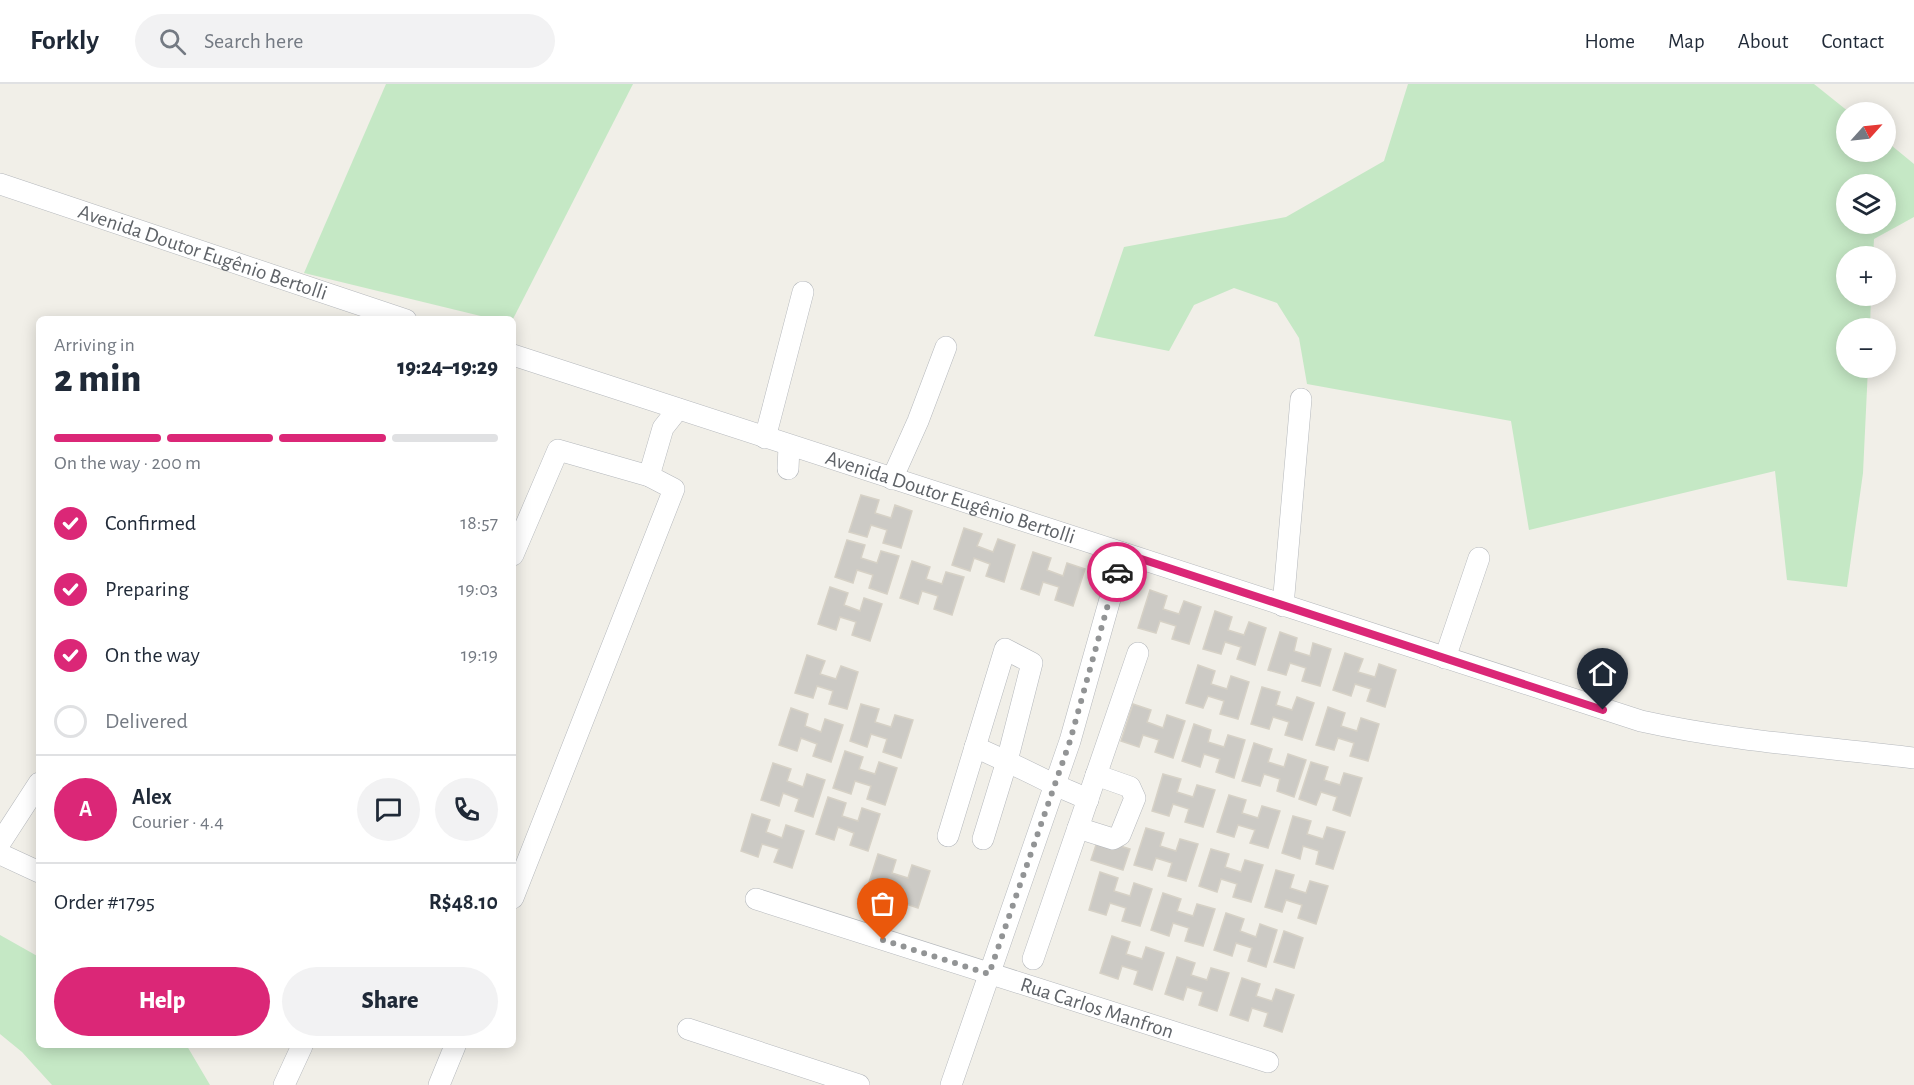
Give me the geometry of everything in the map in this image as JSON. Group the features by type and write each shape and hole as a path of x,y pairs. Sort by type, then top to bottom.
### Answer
{"street":[{"name":"Avenida Doutor Eugênio Bertolli","path":"0,184 388,316"},
{"path":"765,438 803,292"},
{"path":"891,479 918,421 946,347"},
{"name":"Avenida Doutor Eugênio Bertolli","path":"516,356 1603,710 1682,730 1914,758"},
{"path":"1283,606 1301,399"},
{"path":"649,476 663,428 678,409"},
{"path":"788,469 789,446"},
{"path":"516,548 558,450 649,476 674,489 516,890"},
{"path":"951,1085 1070,741 1123,553"},
{"path":"1445,658 1479,558"},
{"path":"948,836 1005,650 1032,663 1007,761 983,839"},
{"path":"1033,959 1138,653"},
{"path":"975,747 1088,800"},
{"path":"1078,828 1113,839 1120,836 1135,798 1130,787 1096,775"},
{"path":"0,843 36,788"},
{"path":"0,855 36,871"},
{"name":"Rua Carlos Manfron","path":"756,900 1268,1062"},
{"path":"688,1029 860,1085"},
{"path":"285,1085 301,1048"},
{"path":"439,1085 454,1048"}],"green space":[{"path":"386,84 633,84 515,316 481,316 304,273"},
{"path":"1408,84 1814,84 1836,102 1836,162 1896,162 1896,149 1914,164 1914,217 1896,227 1896,174 1836,174 1836,234 1883,234 1874,239 1874,246 1836,246 1836,306 1871,306 1870,318 1836,318 1836,378 1868,378 1863,473 1847,587 1787,580 1775,471 1529,530 1511,421 1307,384 1299,338 1277,303 1234,288 1194,305 1169,351 1094,336 1124,247 1286,217 1384,161"},
{"path":"0,935 36,955 36,1048 188,1048 210,1085 52,1085 22,1052 0,1034"}],"building":[{"path":"861,495 879,500 875,513 891,518 895,505 912,511 901,548 883,543 887,530 871,525 867,537 849,532"},
{"path":"964,528 982,534 977,546 993,552 998,539 1015,545 1004,582 986,576 990,564 974,558 970,571 952,565"},
{"path":"847,540 865,545 861,558 877,563 881,551 899,556 887,594 869,588 873,575 857,570 853,583 835,577"},
{"path":"1033,552 1051,558 1047,570 1063,576 1067,563 1085,569 1073,606 1055,600 1059,587 1043,582 1039,595 1021,589"},
{"path":"912,561 930,567 926,579 942,584 946,572 964,577 952,615 934,609 938,596 922,591 918,604 900,598"},
{"path":"830,587 848,593 844,605 860,611 864,598 882,604 870,641 852,635 856,622 840,617 836,630 818,624"},
{"path":"1150,590 1167,596 1163,609 1179,614 1184,601 1201,607 1189,644 1172,639 1176,626 1160,621 1156,633 1138,628"},
{"path":"1215,611 1232,617 1228,630 1244,635 1249,622 1266,628 1255,665 1237,659 1241,647 1225,642 1221,654 1203,649"},
{"path":"1280,632 1297,638 1294,651 1310,656 1313,643 1331,649 1320,686 1302,681 1306,668 1290,663 1286,675 1268,670"},
{"path":"1345,653 1363,659 1358,672 1375,677 1379,664 1396,670 1385,707 1367,701 1371,689 1355,684 1351,696 1333,690"},
{"path":"807,655 825,661 820,674 836,679 841,666 858,672 847,709 829,704 833,691 817,686 813,698 795,693"},
{"path":"1198,665 1215,671 1211,684 1227,689 1231,676 1249,682 1238,719 1220,714 1224,701 1208,696 1203,708 1186,703"},
{"path":"1262,687 1280,692 1276,705 1292,710 1297,697 1314,703 1302,740 1285,735 1289,722 1273,717 1269,729 1251,724"},
{"path":"861,704 879,709 875,722 891,727 895,715 913,720 901,758 883,752 887,739 871,734 867,747 850,741"},
{"path":"1133,704 1151,710 1147,722 1163,728 1167,715 1185,721 1173,758 1155,752 1159,740 1143,735 1139,747 1121,741"},
{"path":"1328,707 1345,713 1341,726 1357,731 1361,718 1379,724 1368,761 1350,756 1354,743 1338,738 1334,750 1316,745"},
{"path":"791,708 808,714 805,726 821,732 825,719 843,725 831,762 813,756 817,744 801,738 797,751 779,745"},
{"path":"1194,724 1211,730 1208,742 1224,747 1228,735 1245,740 1234,778 1216,772 1220,759 1204,754 1200,767 1182,761"},
{"path":"1254,743 1272,749 1268,762 1284,767 1288,754 1306,760 1294,797 1277,791 1280,779 1264,774 1260,786 1242,781"},
{"path":"845,751 863,757 859,769 875,774 879,762 897,768 885,805 867,799 871,786 855,781 851,794 833,788"},
{"path":"1311,762 1328,767 1324,780 1340,785 1344,773 1362,778 1350,816 1333,810 1337,797 1321,792 1316,805 1299,799"},
{"path":"773,763 791,769 787,781 803,787 807,774 825,780 813,817 795,811 799,799 783,793 779,806 761,800"},
{"path":"1163,774 1181,779 1177,792 1193,797 1197,785 1215,790 1203,827 1185,822 1189,809 1173,804 1169,816 1152,811"},
{"path":"1229,795 1246,800 1242,813 1258,818 1262,806 1280,811 1268,848 1250,843 1255,830 1238,825 1234,837 1217,832"},
{"path":"828,797 846,803 842,816 858,821 862,808 880,814 868,851 850,845 854,833 838,827 834,840 816,834"},
{"path":"752,814 770,820 766,832 782,838 786,825 804,831 792,868 774,862 779,849 762,844 758,857 741,851"},
{"path":"1293,816 1311,821 1307,834 1323,839 1327,827 1345,832 1333,869 1316,864 1319,851 1303,846 1300,859 1282,853"},
{"path":"1146,828 1164,833 1160,846 1176,851 1180,839 1198,844 1186,881 1168,876 1172,863 1156,858 1152,870 1134,865"},
{"path":"1098,839 1130,849 1123,870 1091,860"},
{"path":"1211,849 1229,854 1225,867 1241,872 1245,860 1263,865 1251,902 1233,897 1237,884 1221,879 1217,892 1199,886"},
{"path":"878,854 896,860 892,873 908,878 912,865 930,871 918,908 900,902 904,890 888,885 884,897 866,892"},
{"path":"1276,870 1294,875 1290,888 1306,893 1310,881 1328,886 1316,924 1298,918 1302,905 1286,900 1282,912 1265,907"},
{"path":"1100,872 1118,878 1114,891 1130,896 1134,883 1152,889 1140,926 1122,921 1126,908 1110,903 1106,915 1089,910"},
{"path":"1163,893 1181,899 1177,911 1193,916 1197,904 1215,909 1203,946 1185,941 1189,928 1173,923 1169,936 1151,930"},
{"path":"1226,913 1244,919 1240,931 1256,937 1260,924 1277,930 1266,967 1248,961 1252,948 1236,943 1232,956 1214,950"},
{"path":"1284,931 1303,938 1294,968 1274,962"},
{"path":"1112,936 1130,942 1126,954 1142,959 1146,947 1164,953 1152,990 1134,984 1138,971 1122,966 1118,979 1100,973"},
{"path":"1177,957 1195,963 1191,975 1207,980 1211,968 1229,973 1217,1011 1199,1005 1203,992 1187,987 1183,1000 1165,994"},
{"path":"1242,978 1260,984 1256,996 1272,1001 1276,989 1294,995 1282,1032 1264,1026 1268,1013 1252,1008 1248,1021 1230,1015"}],"way so far":[{"path":"883,940 989,974 1070,741 1117,572"}],"route":[{"path":"1117,572 1123,553 1603,710"}]}
